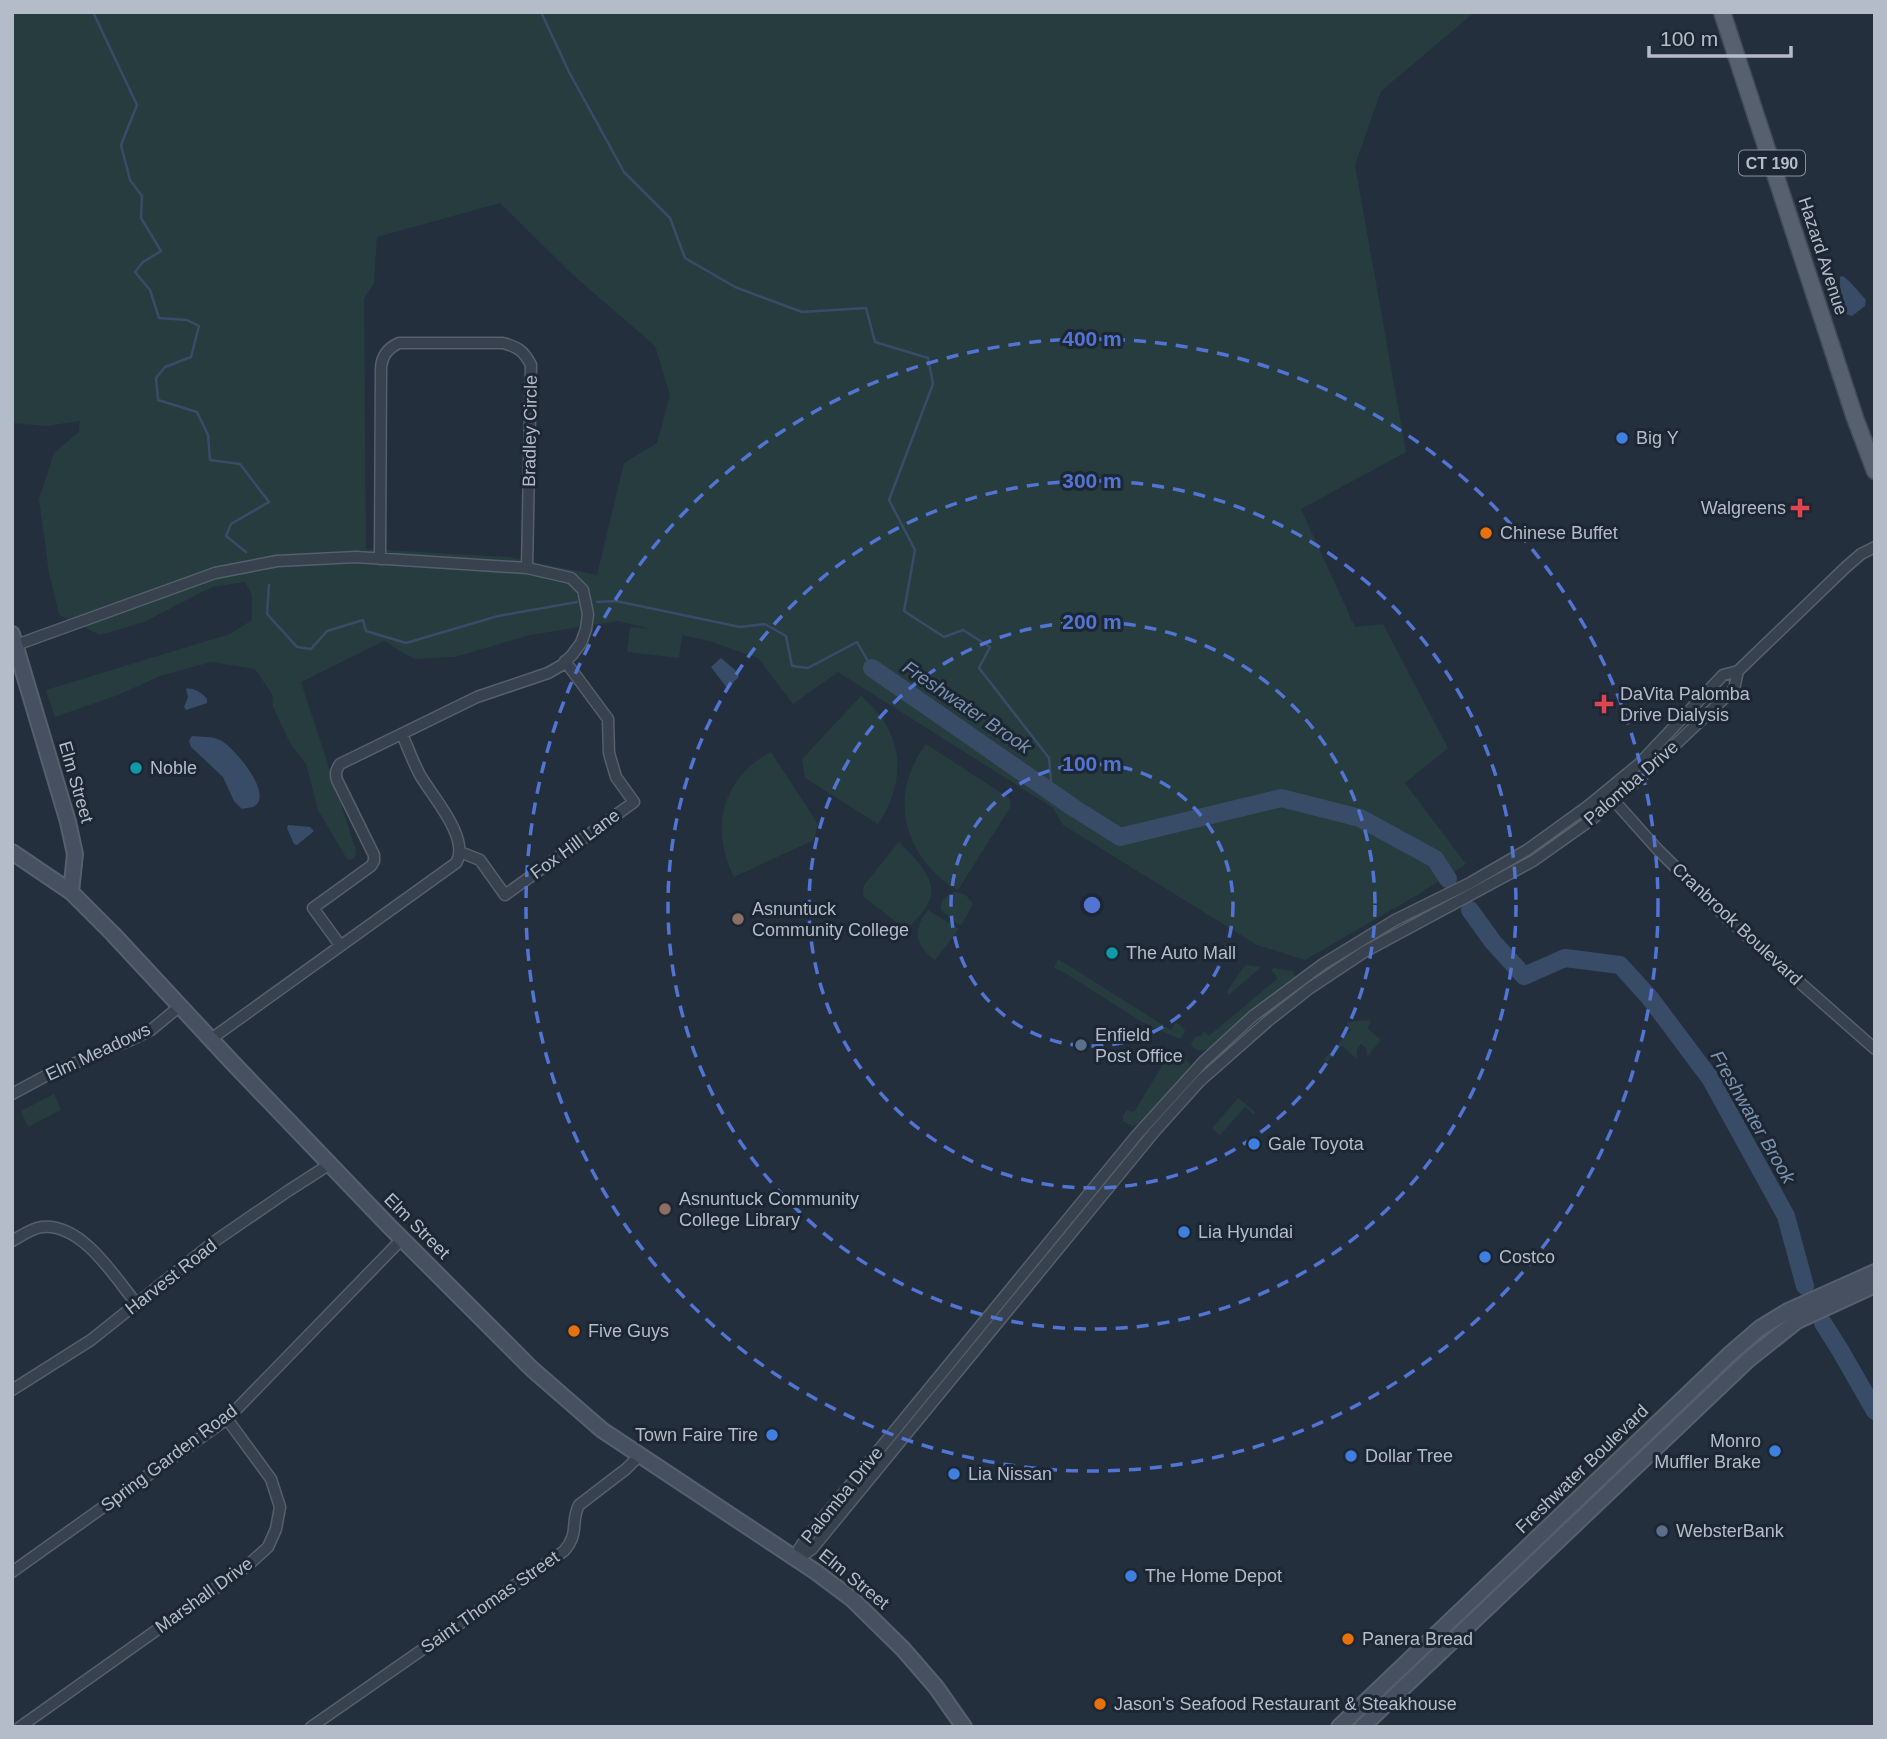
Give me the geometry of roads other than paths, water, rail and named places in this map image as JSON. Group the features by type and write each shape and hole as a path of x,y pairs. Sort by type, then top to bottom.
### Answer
{"main road":[{"name":"Hazard Avenue","path":"1722,12 1855,418 1875,471"}],"street":[{"name":"Bradley Circle","path":"380,559 380,370 384,356 390,347 399,343 503,343 517,346 526,354 531,365 527,568"},
{"name":"Palomba Drive","path":"797,1559 801,1545 812,1530 1136,1136 1203,1062 1253,1016 1351,946 1527,850 1588,806 1639,764 1723,676 1738,671 1850,562 1875,547"},
{"path":"14,640 215,573 277,561 356,557 527,568 571,578 583,590 588,614 581,643 565,661 548,673 477,697 340,764 336,769 337,780 374,855 371,866 313,908 340,944"},
{"name":"Elm Street","path":"14,640 68,822 75,854 71,892 402,1239 532,1369 599,1429 837,1587 883,1628 921,1669 964,1727"},
{"name":"Fox Hill Lane","path":"460,852 480,860 505,895 634,802 616,777 609,752 608,719 565,661"},
{"name":"Palomba Drive","path":"797,1559 812,1549 1155,1131 1213,1070 1268,1021 1364,952 1534,861 1591,820 1638,780 1734,689 1738,671"},
{"path":"211,1039 456,863 460,852 453,827 421,776 402,734"},
{"name":"Cranbrook Boulevard","path":"1606,790 1659,851 1729,920 1875,1049"},
{"path":"12,852 71,892"},
{"path":"1499,866 1504,876"},
{"path":"1314,971 1321,981"},
{"name":"Elm Meadows","path":"12,1094 51,1073 151,1030 180,1006"},
{"path":"1203,1062 1213,1070"},
{"name":"Harvest Road","path":"12,1390 91,1340 215,1241 330,1164"},
{"path":"1072,1215 1087,1215"},
{"path":"12,1241 40,1227 58,1228 77,1237 91,1249 136,1303"},
{"name":"Spring Garden Road","path":"12,1572 227,1419 402,1239"},
{"name":"Freshwater Boulevard","path":"1339,1727 1760,1328 1788,1311 1875,1272"},
{"name":"Freshwater Boulevard","path":"1362,1727 1772,1339 1797,1321 1875,1285"},
{"name":"Marshall Drive","path":"20,1727 247,1566 268,1547 276,1529 280,1507 271,1479 227,1419"},
{"path":"1658,1423 1669,1434"},
{"name":"Saint Thomas Street","path":"312,1727 564,1551 571,1543 579,1505 639,1456"},
{"path":"1457,1614 1467,1628"}],"water":[{"path":"1843,276 1866,300 1865,306 1852,316 1846,314 1841,300 1840,277"},
{"path":"721,658 739,677 727,688 711,667"},
{"path":"186,689 200,693 207,699 207,703 186,710"},
{"path":"192,736 220,740 234,751 256,783 259,801 253,807 242,809 234,801 223,777 191,747 189,741"},
{"path":"288,825 310,827 314,831 297,845 294,844"}],"waterway":[{"name":"Freshwater Brook","path":"93,12 137,105 121,145 130,180 142,196 141,218 161,251 143,262 135,272 150,290 159,318 187,320 199,326 191,357 165,367 156,378 158,400 197,412 208,435 210,460 240,464 269,502 231,524 226,536 246,552"},
{"path":"541,12 569,72 624,172 670,218 685,258 735,287 802,312 866,308 875,342 928,358 933,384 889,500 915,550 904,611 944,637 963,630 990,647 979,668 1049,758 1052,792"},
{"name":"Freshwater Brook","path":"269,585 267,614 297,647 311,649 327,631 363,620 366,631 406,643 498,616 577,602"},
{"name":"Freshwater Brook","path":"597,602 616,601 740,627 765,624 786,636 792,666 808,668 857,642 872,668"},
{"name":"Freshwater Brook","path":"872,668 1120,837 1281,798 1360,818 1435,859 1448,879"},
{"name":"Freshwater Brook","path":"1470,910 1493,942 1524,976 1565,958 1620,965 1650,998 1710,1078 1786,1216 1805,1286"},
{"name":"Freshwater Brook","path":"1823,1323 1875,1411"}],"place":[{"name":"Big Y","path":"1622,438"},
{"name":"Walgreens","path":"1800,508"},
{"name":"Chinese Buffet","path":"1486,533"},
{"name":"DaVita Palomba Drive Dialysis","path":"1604,704"},
{"name":"Noble","path":"136,768"},
{"name":"Asnuntuck Community College","path":"738,919"},
{"name":"The Auto Mall","path":"1112,953"},
{"name":"Enfield Post Office","path":"1081,1045"},
{"name":"Gale Toyota","path":"1254,1144"},
{"name":"Asnuntuck Community College Library","path":"665,1209"},
{"name":"Lia Hyundai","path":"1184,1232"},
{"name":"Costco","path":"1485,1257"},
{"name":"Five Guys","path":"574,1331"},
{"name":"Town Faire Tire","path":"772,1435"},
{"name":"Monro Muffler Brake","path":"1775,1451"},
{"name":"Dollar Tree","path":"1351,1456"},
{"name":"Lia Nissan","path":"954,1474"},
{"name":"WebsterBank","path":"1662,1531"},
{"name":"The Home Depot","path":"1131,1576"},
{"name":"Panera Bread","path":"1348,1639"},
{"name":"Jason's Seafood Restaurant & Steakhouse","path":"1100,1704"}]}
